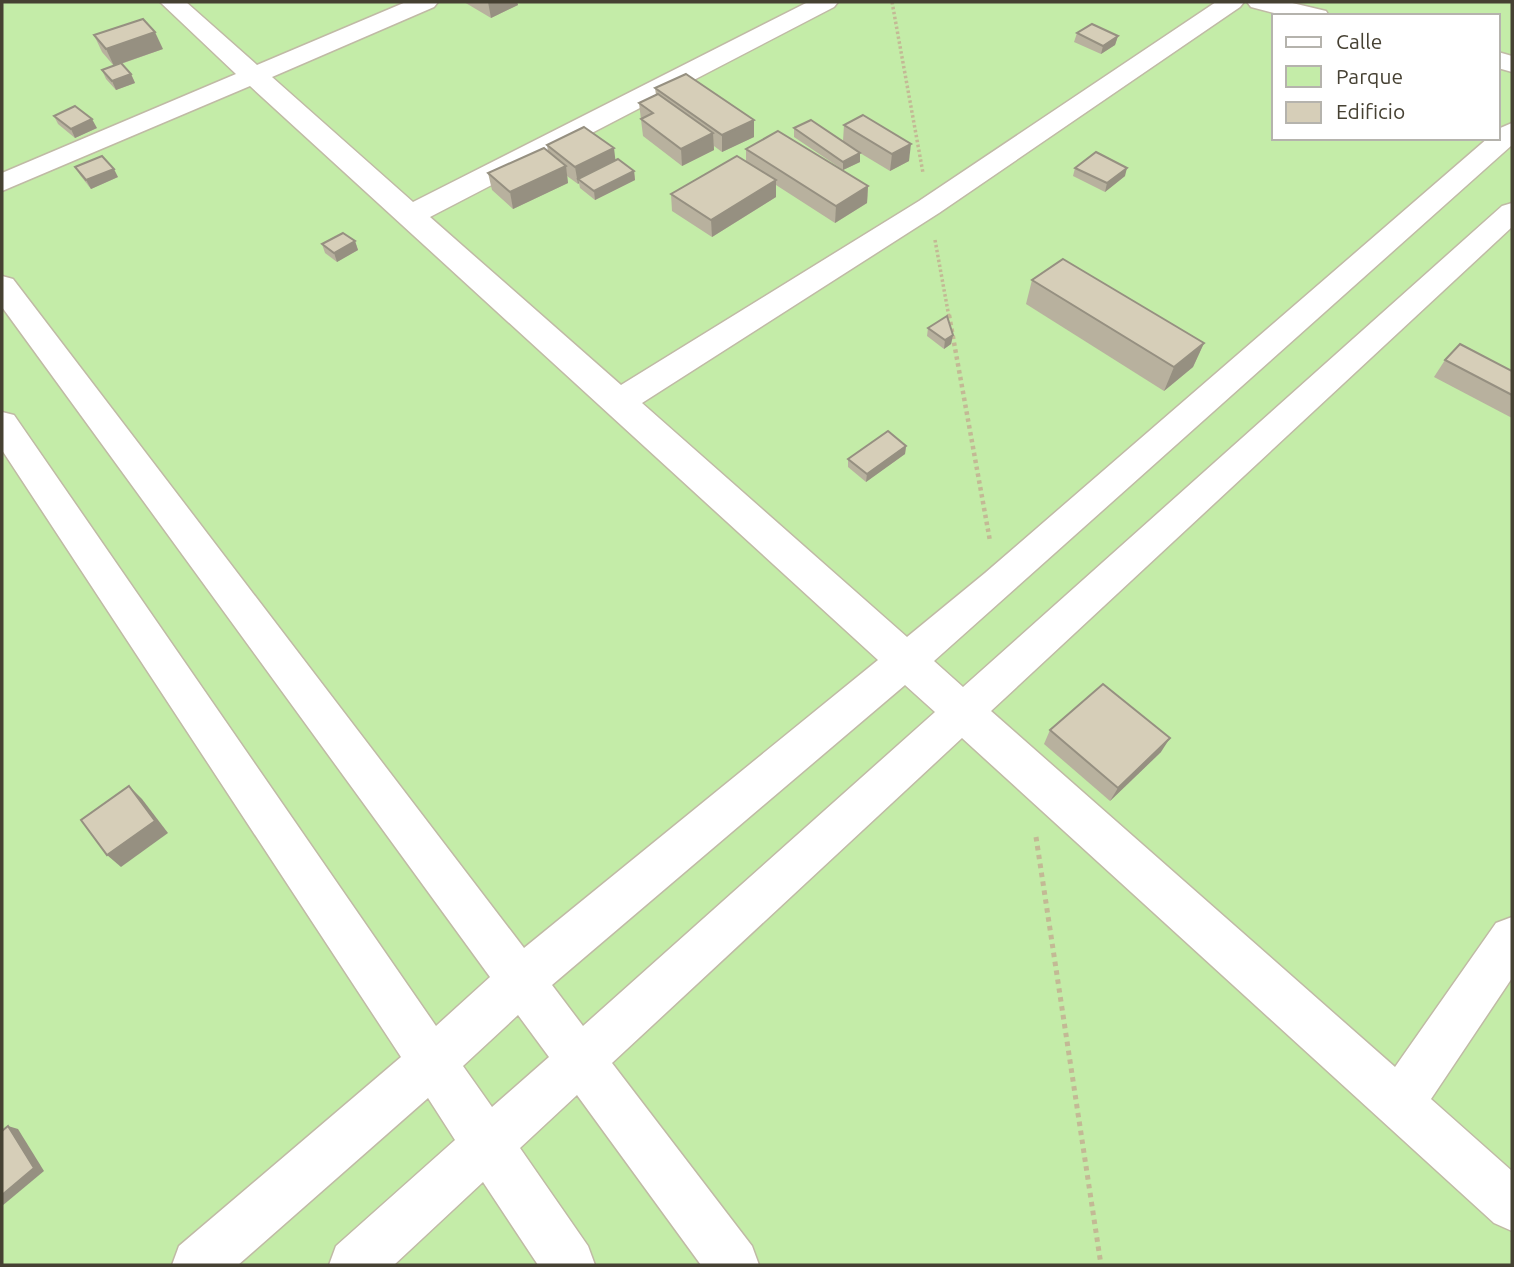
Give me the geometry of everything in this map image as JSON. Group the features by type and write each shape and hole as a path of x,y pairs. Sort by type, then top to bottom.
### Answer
{"street":[{"path":"172,2 966,712 1512,1205"},
{"path":"2,183 426,2"},
{"path":"411,215 826,2"},
{"path":"619,402 929,207 1232,2"},
{"path":"1259,2 1309,14"},
{"path":"198,1265 521,981 998,584 1512,131"},
{"path":"355,1265 486,1143 966,712 1512,212"},
{"path":"2,286 733,1265"},
{"path":"2,424 569,1265"},
{"path":"1399,1102 1512,939"}],"green space":[{"path":"2,2 1512,2 1512,1265 2,1265"}],"building":[{"path":"143,19 155,32 106,49 94,35"},
{"path":"1092,24 1118,36 1103,46 1077,33"},
{"path":"121,63 131,74 112,81 102,70"},
{"path":"686,74 754,120 722,135 655,88"},
{"path":"658,94 713,133 681,149 641,119 653,113 639,103"},
{"path":"75,106 92,119 71,129 54,116"},
{"path":"863,115 911,144 892,154 844,125"},
{"path":"811,120 860,153 843,162 794,128"},
{"path":"584,127 614,148 575,167 547,145"},
{"path":"778,131 868,186 836,206 746,149"},
{"path":"544,148 566,166 510,192 488,173"},
{"path":"1096,152 1127,168 1107,183 1075,168"},
{"path":"102,156 114,169 86,180 75,167"},
{"path":"737,156 776,180 711,220 671,194"},
{"path":"618,159 634,171 594,191 578,179"},
{"path":"343,233 355,241 334,253 322,244"},
{"path":"1063,259 1204,343 1174,367 1032,280"},
{"path":"947,316 953,335 945,340 928,328"},
{"path":"1460,344 1512,371 1512,395 1445,360"},
{"path":"888,431 906,446 867,474 848,459"},
{"path":"1103,684 1170,738 1118,788 1050,730"},
{"path":"129,786 155,821 107,855 81,820"},
{"path":"8,1126 34,1168 2,1195 2,1131"}]}
